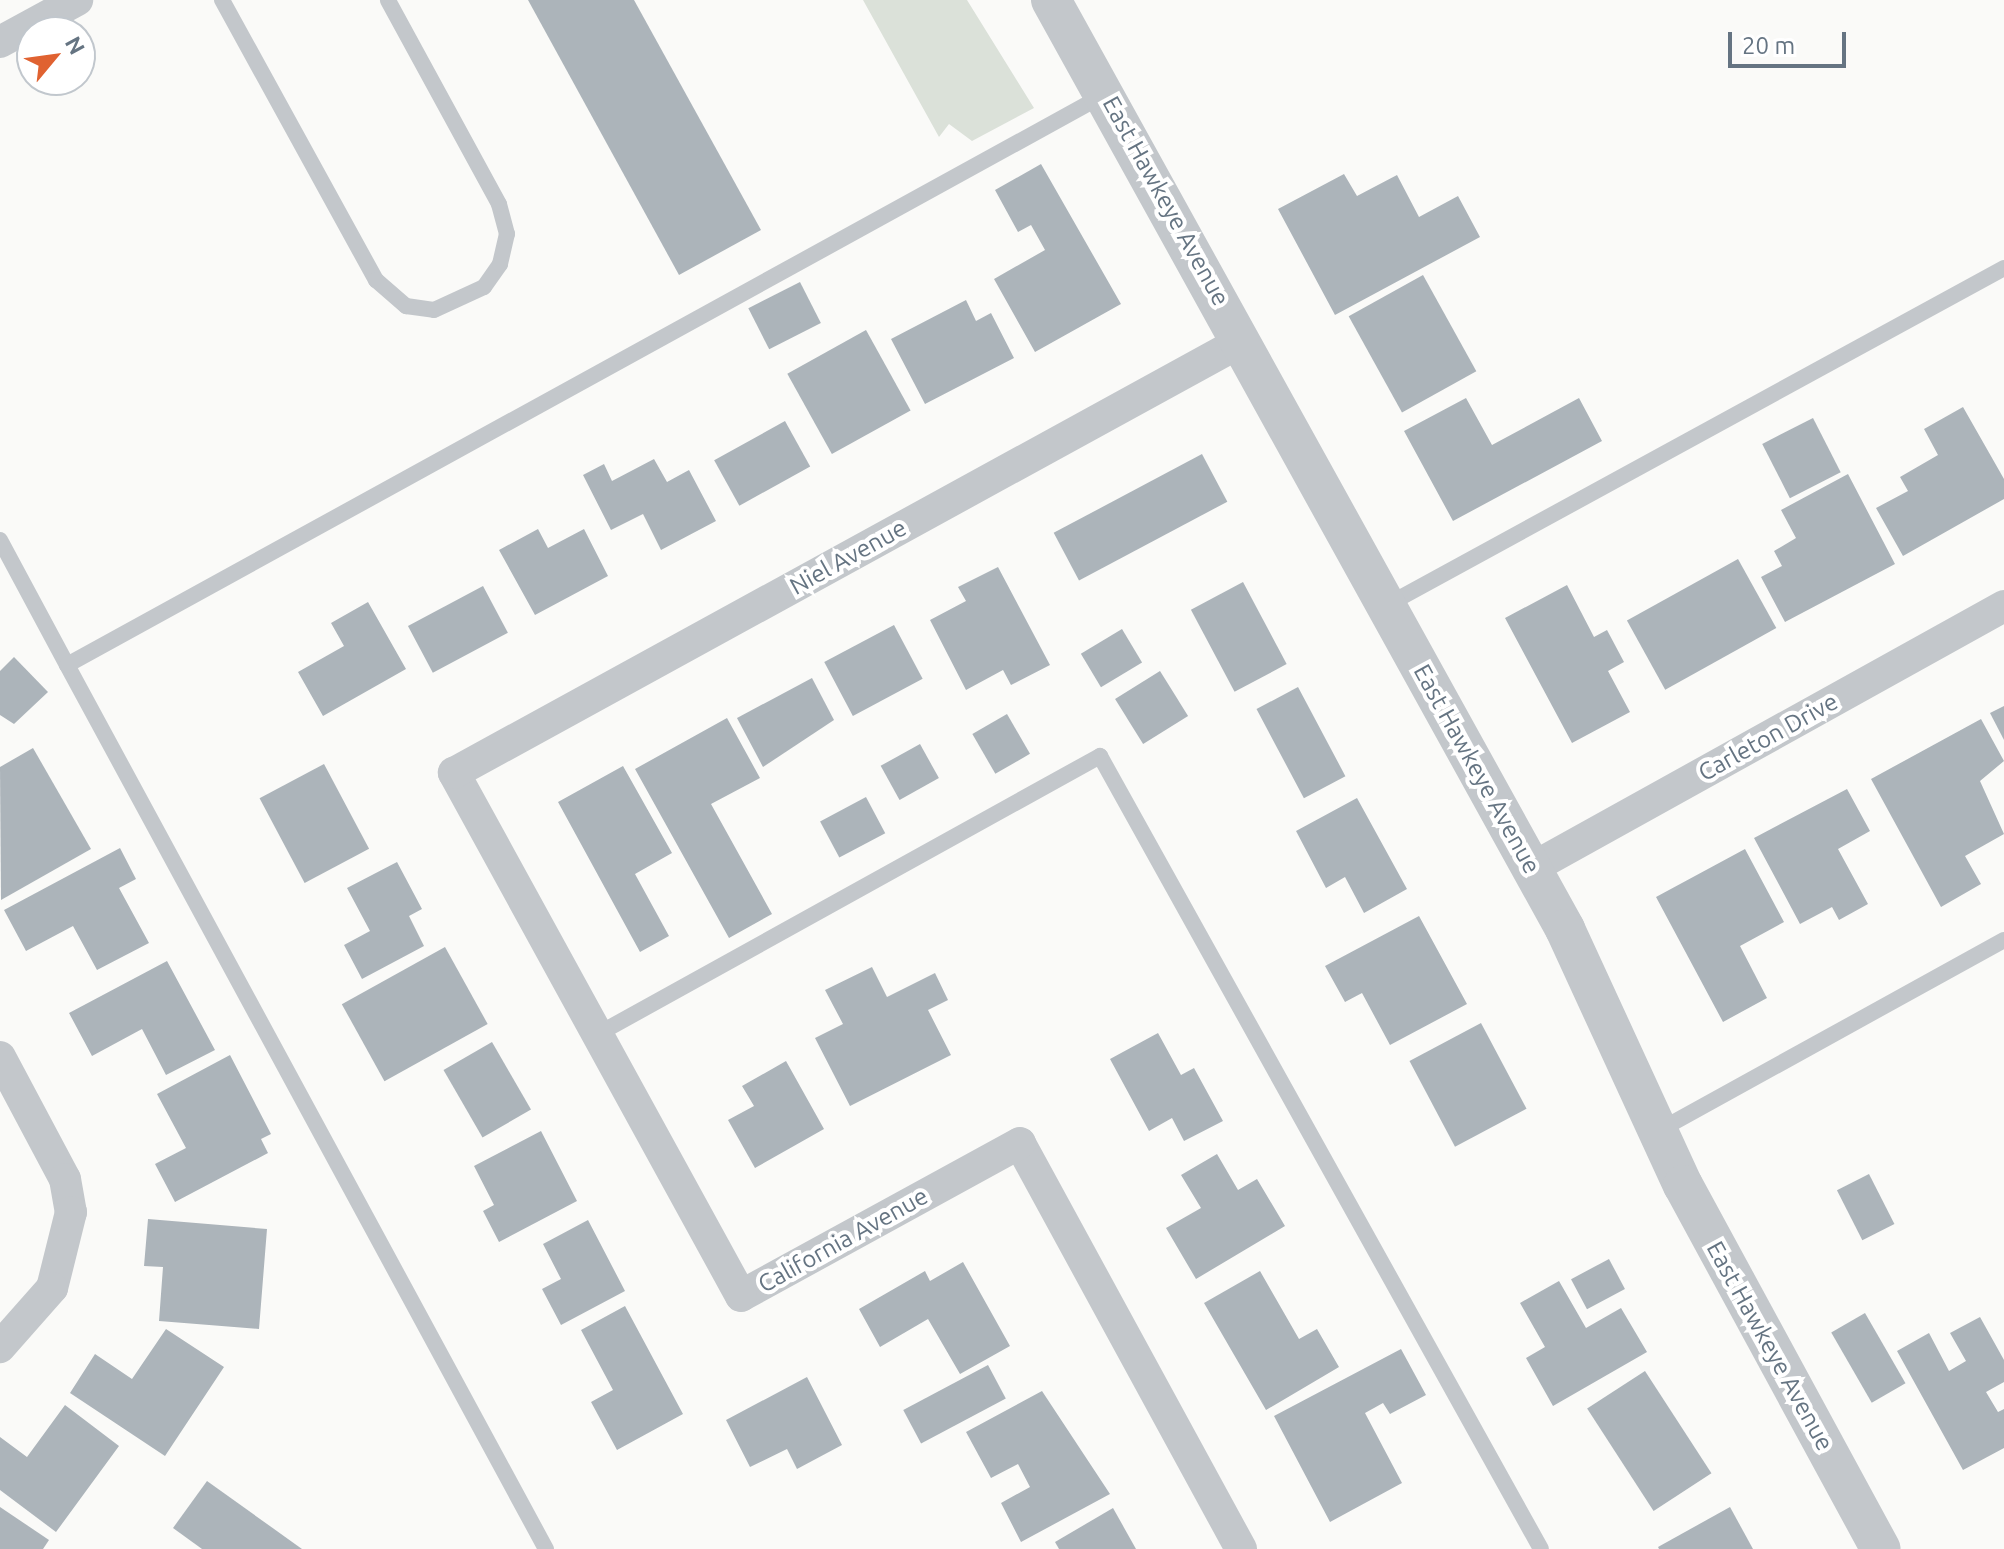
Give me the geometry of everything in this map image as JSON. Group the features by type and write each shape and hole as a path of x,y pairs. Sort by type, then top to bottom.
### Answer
{"street":[{"path":"0,42 77,0"},
{"name":"East Hawkeye Avenue","path":"1051,0 1107,93 1532,868 1658,1131 1881,1549"},
{"name":"Niel Avenue","path":"454,773 1242,341"},
{"name":"Carleton Drive","path":"1532,868 2004,606"},
{"name":"California Avenue","path":"454,773 741,1296 1020,1143 1241,1549"},
{"path":"0,1057 61,1170 71,1212 52,1288 0,1347"}],"lane":[{"path":"222,0 376,280 406,306 434,310 484,287 500,264 507,234 499,204 388,0"},
{"path":"67,665 1107,93"},
{"path":"1387,605 2004,268"},
{"path":"0,540 546,1549"},
{"path":"598,1034 1100,756 1541,1549"},
{"path":"1658,1131 2004,940"}],"shaded area":[{"path":"863,0 967,0 1034,108 972,141 949,124 939,137"}],"building":[{"path":"528,0 634,0 761,230 679,275"},
{"path":"1041,164 1121,304 1035,352 994,279 1045,250 1031,225 1018,232 995,190"},
{"path":"1344,174 1357,196 1397,175 1419,217 1458,196 1480,237 1335,315 1278,209"},
{"path":"1423,275 1476,371 1402,412 1349,316"},
{"path":"800,282 821,323 769,349 748,308"},
{"path":"966,300 976,321 991,313 1014,358 925,404 891,339"},
{"path":"866,330 911,410 832,454 787,374"},
{"path":"1466,398 1492,445 1579,398 1602,441 1453,521 1404,431"},
{"path":"1963,407 2004,479 2004,499 1903,556 1876,508 1908,491 1900,477 1938,455 1924,429"},
{"path":"1813,418 1841,472 1790,498 1762,444"},
{"path":"785,421 810,466 739,506 714,460"},
{"path":"1202,454 1227,502 1079,581 1054,533"},
{"path":"654,459 667,482 689,470 716,521 661,550 643,514 611,530 583,475 604,464 612,481"},
{"path":"1848,474 1895,564 1785,622 1761,577 1782,566 1774,551 1796,538 1781,510"},
{"path":"538,529 548,548 584,529 608,576 535,615 499,550"},
{"path":"1738,559 1776,628 1665,690 1627,621"},
{"path":"998,567 1050,665 1011,685 1003,670 966,690 930,620 966,601 958,587"},
{"path":"1243,582 1287,664 1235,692 1191,610"},
{"path":"1567,585 1594,637 1607,630 1624,662 1608,671 1630,712 1572,743 1505,618"},
{"path":"483,586 508,633 433,673 408,626"},
{"path":"368,602 406,669 323,716 298,672 344,646 331,623"},
{"path":"894,625 923,679 853,716 824,662"},
{"path":"1122,629 1142,662 1101,687 1081,654"},
{"path":"14,657 48,692 14,724 0,715 0,671"},
{"path":"1160,671 1188,716 1143,744 1115,699"},
{"path":"812,678 834,720 763,767 737,718"},
{"path":"1298,687 1345,776 1304,798 1257,709"},
{"path":"2004,706 2004,740 1990,713"},
{"path":"1007,714 1030,754 995,774 972,734"},
{"path":"727,718 760,778 711,804 772,914 729,938 635,769"},
{"path":"1981,719 2004,761 1980,781 2004,834 1965,856 1981,884 1941,907 1871,779"},
{"path":"920,744 939,778 900,800 881,766"},
{"path":"33,748 91,849 1,900 0,767"},
{"path":"324,764 369,849 305,883 260,798"},
{"path":"623,766 672,853 635,874 669,936 640,952 558,802"},
{"path":"1847,789 1870,831 1838,849 1868,904 1839,920 1832,907 1800,924 1754,838"},
{"path":"866,797 885,833 839,858 820,821"},
{"path":"1357,798 1407,889 1364,913 1345,877 1326,888 1296,831"},
{"path":"120,848 136,879 119,888 149,943 97,970 73,926 26,951 4,910"},
{"path":"1745,849 1784,922 1740,946 1767,998 1723,1022 1656,897"},
{"path":"397,862 422,909 409,916 424,946 362,979 344,945 370,931 347,888"},
{"path":"1419,916 1467,1004 1390,1045 1362,993 1345,1002 1325,966"},
{"path":"445,947 488,1024 384,1081 342,1004"},
{"path":"167,961 215,1050 166,1075 142,1029 92,1056 69,1013"},
{"path":"872,967 887,997 935,973 948,1000 928,1010 951,1055 850,1106 815,1038 843,1024 825,990"},
{"path":"1481,1023 1527,1109 1455,1147 1409,1061"},
{"path":"1158,1033 1181,1075 1194,1068 1223,1121 1184,1141 1172,1118 1149,1131 1110,1059"},
{"path":"492,1042 531,1110 483,1138 444,1070"},
{"path":"230,1055 271,1134 261,1139 268,1153 175,1202 155,1164 186,1148 157,1094"},
{"path":"786,1061 824,1129 755,1168 728,1120 754,1106 742,1086"},
{"path":"541,1131 577,1201 499,1242 483,1211 494,1205 474,1166"},
{"path":"1217,1154 1238,1190 1257,1179 1285,1226 1196,1279 1166,1228 1201,1208 1181,1175"},
{"path":"1869,1174 1894,1224 1862,1240 1837,1190"},
{"path":"148,1219 267,1229 259,1329 159,1321 163,1267 144,1266"},
{"path":"588,1220 625,1291 561,1325 542,1289 561,1279 543,1244"},
{"path":"1609,1259 1625,1289 1587,1309 1571,1279"},
{"path":"963,1262 1010,1346 960,1374 928,1319 880,1347 859,1309 925,1271 930,1281"},
{"path":"1260,1271 1299,1339 1317,1329 1339,1367 1266,1410 1204,1303"},
{"path":"1559,1281 1586,1328 1621,1308 1647,1352 1553,1406 1526,1358 1545,1347 1520,1303"},
{"path":"625,1306 683,1414 617,1450 591,1402 613,1390 581,1330"},
{"path":"1865,1313 1905,1383 1872,1403 1831,1332"},
{"path":"1980,1317 2004,1360 2004,1382 1986,1392 1998,1412 2004,1409 2004,1448 1963,1470 1897,1351 1929,1333 1949,1371 1966,1361 1950,1333"},
{"path":"166,1329 224,1367 165,1456 70,1393 95,1354 132,1379"},
{"path":"1401,1349 1426,1395 1390,1414 1383,1403 1365,1413 1402,1483 1330,1522 1274,1416"},
{"path":"988,1365 1006,1399 921,1444 903,1410"},
{"path":"1645,1371 1711,1473 1654,1511 1587,1409"},
{"path":"807,1377 842,1445 797,1469 787,1449 750,1467 726,1420"},
{"path":"1042,1391 1110,1494 1021,1542 1001,1503 1030,1487 1018,1464 991,1478 966,1432"},
{"path":"65,1405 119,1446 56,1532 0,1490 0,1437 27,1457"},
{"path":"207,1481 302,1549 202,1549 173,1528"},
{"path":"0,1507 49,1540 43,1549 0,1549"},
{"path":"1730,1507 1753,1549 1659,1549 1658,1547"},
{"path":"1113,1508 1136,1549 1059,1549 1055,1542"}]}
